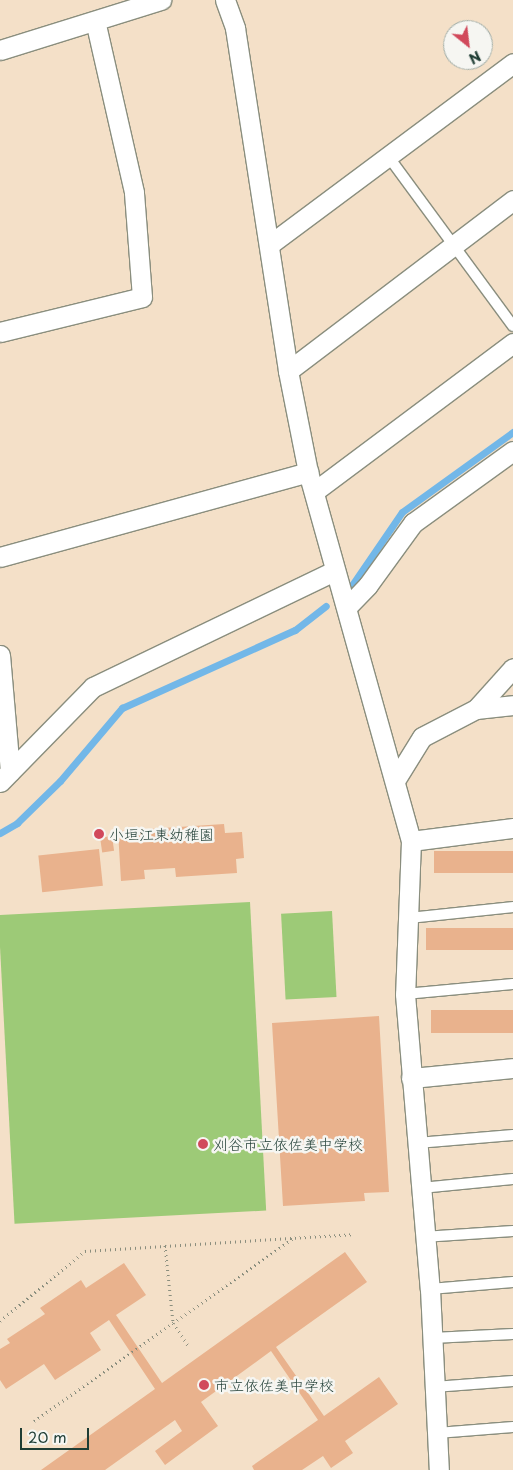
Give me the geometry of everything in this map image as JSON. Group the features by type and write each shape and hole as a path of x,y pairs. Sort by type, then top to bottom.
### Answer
{"street":[{"path":"0,50 161,0"},
{"path":"226,0 235,28 288,371 308,472 315,491 334,571 347,607 396,780 411,841 405,994 410,1078 418,1143 423,1237 430,1290 439,1470"},
{"path":"0,332 142,297 134,192 95,20"},
{"path":"269,245 513,63"},
{"path":"288,371 513,200"},
{"path":"315,491 513,344"},
{"path":"347,607 368,586 413,523 513,451"},
{"path":"0,557 308,472"},
{"path":"5,777 93,686 334,571"},
{"path":"0,655 5,777"},
{"path":"396,780 422,737 476,709 513,668"},
{"path":"476,709 513,705"},
{"path":"411,841 513,828"},
{"path":"410,1078 513,1068"}],"lane":[{"path":"388,156 513,326"},
{"path":"409,918 513,907"},
{"path":"405,994 513,984"},
{"path":"418,1143 513,1135"},
{"path":"421,1188 513,1179"},
{"path":"423,1237 513,1231"},
{"path":"430,1290 513,1282"},
{"path":"432,1338 513,1334"},
{"path":"434,1387 513,1381"},
{"path":"436,1433 513,1428"}],"path":[{"path":"0,1321 85,1251 352,1234"},
{"path":"34,1421 294,1238"},
{"path":"164,1246 173,1323 188,1345"}],"green space":[{"path":"250,902 266,1211 15,1224 0,915"},
{"path":"332,911 337,997 286,1000 281,914"}],"building":[{"path":"224,824 225,833 242,832 244,858 236,859 237,873 176,877 175,868 144,870 145,879 121,881 118,831"},
{"path":"112,836 114,851 102,853 100,838"},
{"path":"99,849 103,886 42,892 38,855"},
{"path":"434,851 513,851 513,873 434,873"},
{"path":"426,928 513,928 513,950 426,950"},
{"path":"431,1010 513,1010 513,1033 431,1033"},
{"path":"379,1016 389,1192 364,1193 365,1201 283,1206 272,1023"},
{"path":"345,1252 367,1282 276,1347 324,1416 379,1377 398,1404 345,1441 353,1453 331,1468 323,1456 302,1470 254,1470 252,1466 318,1420 271,1351 201,1402 218,1426 165,1465 155,1451 182,1431 175,1420 105,1470 41,1470 155,1389 109,1320 90,1333 101,1350 55,1380 44,1364 6,1389 0,1380 0,1349 10,1343 7,1339 45,1314 40,1308 81,1280 86,1288 124,1263 146,1295 116,1315 162,1383"}],"waterway":[{"path":"350,588 402,512 513,432"},
{"path":"0,833 17,823 60,781 122,708 295,630 326,606"}],"place":[{"name":"小垣江東幼稚園","path":"99,834"},
{"name":"刈谷市立依佐美中学校","path":"203,1144"},
{"name":"市立依佐美中学校","path":"204,1385"}]}
